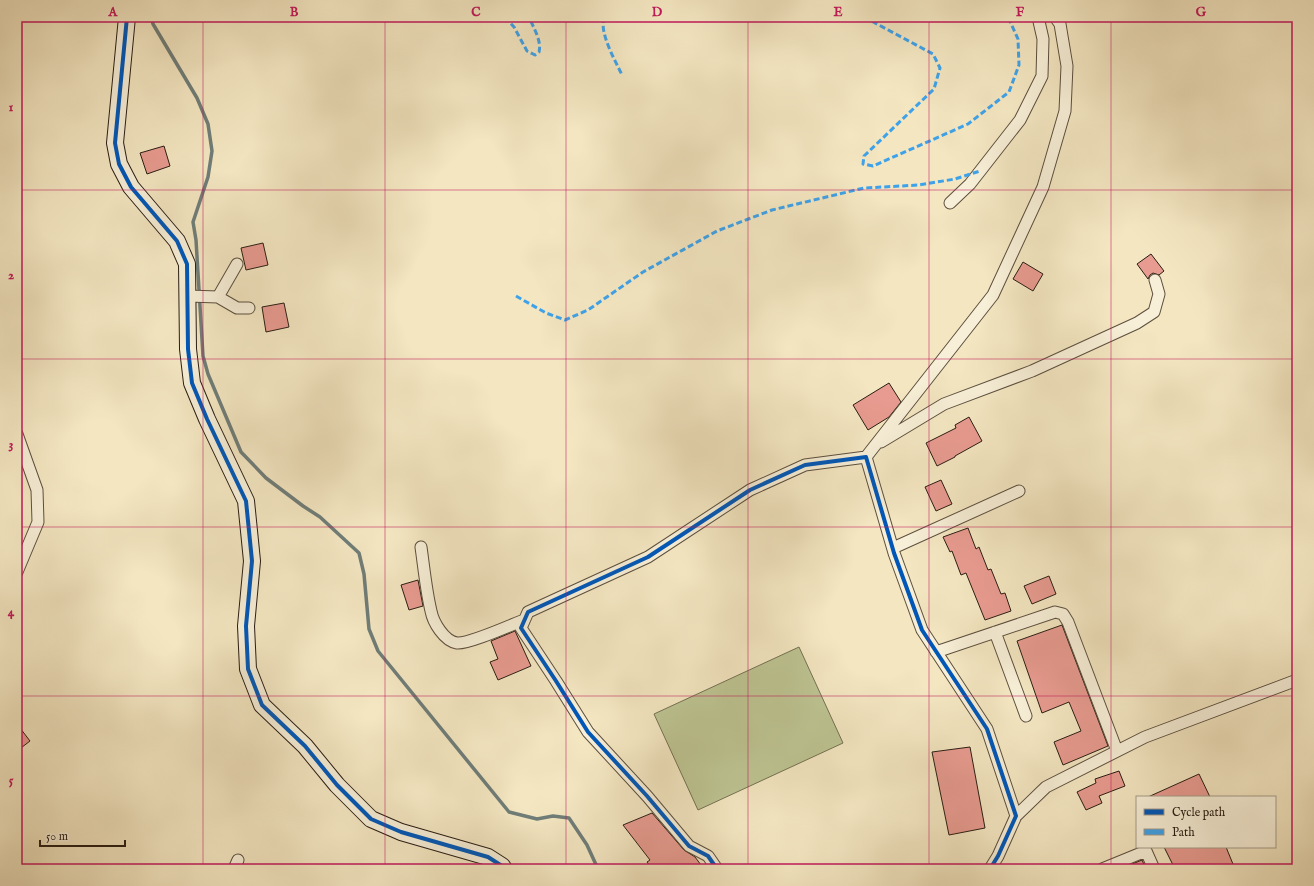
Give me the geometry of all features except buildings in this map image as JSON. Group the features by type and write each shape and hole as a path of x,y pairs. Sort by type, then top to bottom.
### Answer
{"street":[{"path":"127,17 116,143 119,164 131,187 177,241 187,264 188,349 192,383 207,419 246,500 252,561 246,626 248,669 262,705 305,746 337,785 371,819 401,832 488,857 504,869"},
{"path":"950,203 970,184 1020,120 1042,76 1043,39 1038,17"},
{"path":"716,869 708,856 689,846 647,796 588,732 521,628 524,620 528,612 648,557 750,490 805,465 866,457 993,295 1043,187 1065,111 1067,66 1060,24 1055,17"},
{"path":"218,297 237,264"},
{"path":"874,447 944,404 1032,371 1137,323 1154,312 1159,294 1155,280"},
{"path":"188,296 218,297 237,308 249,308"},
{"path":"17,434 38,490 38,522 17,572"},
{"path":"866,457 893,548 922,630 988,729 1016,816"},
{"path":"893,548 1019,490"},
{"path":"421,547 431,612 439,629 449,640 457,643 468,641 524,620"},
{"path":"936,652 1055,612 1064,614 1117,751"},
{"path":"995,632 1026,716"},
{"path":"990,869 998,856 1016,816 1046,787 1145,737 1297,680"},
{"path":"1102,869 1146,851 1154,869"}],"green space":[{"path":"799,647 843,743 698,810 654,714"}],"waterway":[{"path":"151,17 153,24 197,98 208,124 212,151 208,177 193,222 196,240 203,356 208,374 241,452 266,478 320,517 359,553 364,574 369,629 378,651 509,812 537,819 553,816 569,818 587,845 598,869"}],"marked path":[{"path":"505,17 514,27 527,51 535,55 539,52 540,48 537,34 529,17"},
{"path":"604,17 603,23 606,38 622,75"},
{"path":"864,17 933,54 940,68 934,89 864,156 863,164 873,166 968,124 1009,92 1019,65 1018,39 1008,17"},
{"path":"516,296 546,313 565,320 588,310 643,272 717,231 772,210 864,188 919,185 955,179 980,171"}],"cycle path":[{"path":"127,17 115,143 119,164 131,187 177,241 187,264 188,349 192,383 207,419 246,501 252,561 246,626 248,669 262,705 305,746 337,785 371,819 401,832 488,857 504,869"},
{"path":"717,869 708,856 689,846 647,796 588,732 521,628 528,612 648,557 750,490 805,465 866,457 894,553 922,630 987,729 1016,816 998,856 990,869"}]}
